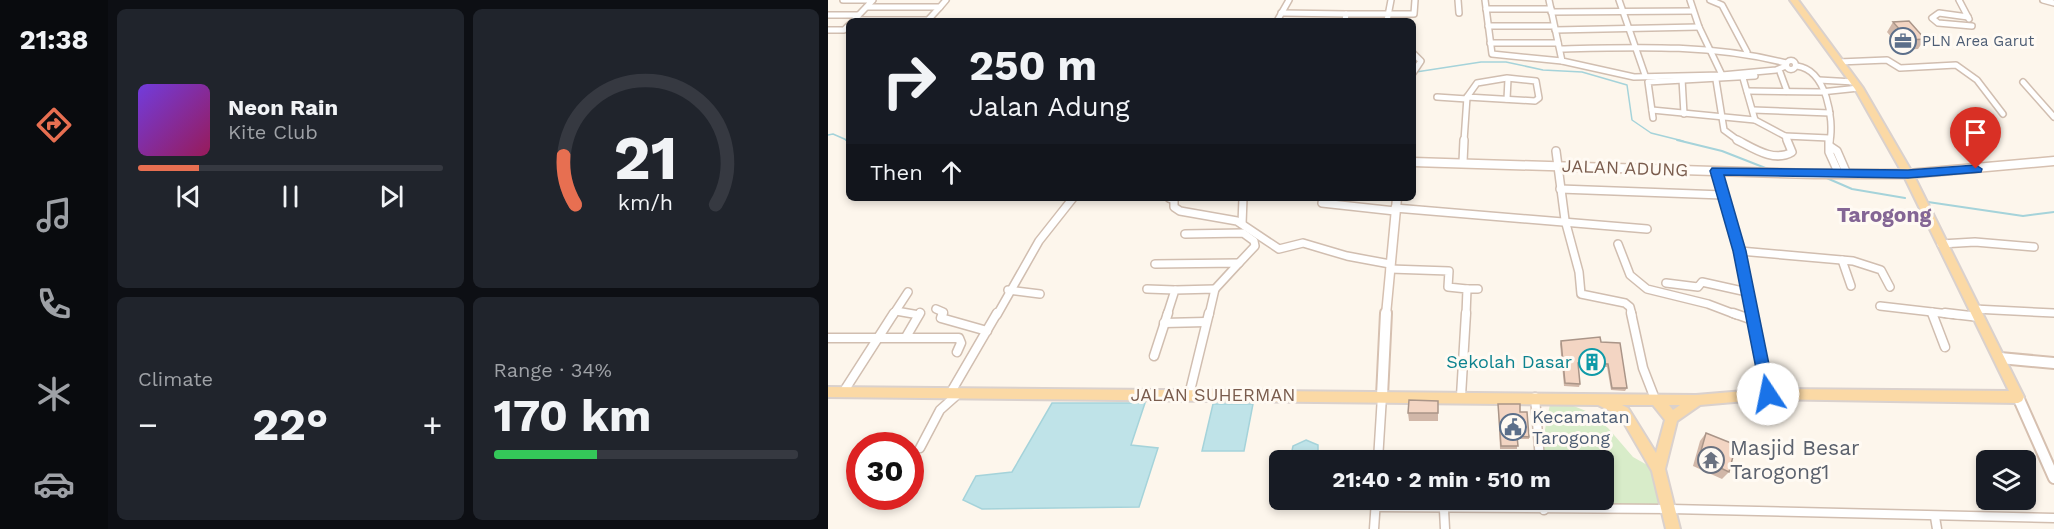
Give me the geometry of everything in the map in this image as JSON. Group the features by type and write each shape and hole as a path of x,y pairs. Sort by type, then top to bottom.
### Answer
{"main road":[{"path":"1794,0 1856,85 1908,174 2000,358 2054,478"},
{"name":"JALAN ADUNG","path":"1416,162 1814,174 1908,174 2054,161"},
{"path":"1382,396 1396,206"},
{"path":"2000,358 2054,363"},
{"name":"JALAN SUHERMAN","path":"828,392 1461,396 1698,400 1768,394 2018,397"},
{"path":"1598,399 1624,412 1658,469 1673,529"},
{"path":"1624,412 1634,399"},
{"path":"1655,399 1672,418"},
{"path":"1658,469 1672,418 1698,400"},
{"path":"1646,449 1663,448"}],"street":[{"path":"843,0 873,0"},
{"path":"828,15 855,18 873,0"},
{"path":"930,18 946,0"},
{"path":"1278,18 1289,0"},
{"path":"1388,18 1391,0"},
{"path":"1281,13 1414,14 1415,0"},
{"path":"1458,0 1459,14"},
{"path":"1485,0 1492,54 1522,57 1535,62 1562,61 1593,66 1611,74 1645,75 1722,75 1776,70 1793,62 1816,75 1819,80 1821,92 1830,113 1832,136 1828,138 1785,136 1755,120 1652,110"},
{"path":"1549,0 1562,61"},
{"path":"1619,0 1645,75"},
{"path":"1690,0 1699,27 1722,75"},
{"path":"1710,0 1722,5 1747,52"},
{"path":"1959,0 1968,17 1972,26 1938,23 1932,18 1937,14 1968,17"},
{"path":"2043,0 2054,3"},
{"path":"867,7 940,7"},
{"path":"1486,9 1693,12"},
{"path":"1488,26 1629,29 1699,27"},
{"path":"828,30 846,28"},
{"path":"1490,43 1636,48 1709,47 1747,52 1787,65"},
{"path":"1839,63 1887,60 1900,68 1956,65 1977,80 2003,114"},
{"path":"1653,118 1648,82 1743,78 1780,72 1787,65"},
{"path":"1780,72 1787,91"},
{"path":"1743,78 1755,120"},
{"path":"1507,99 1508,79"},
{"path":"1437,97 1467,98 1507,99 1535,101 1539,98 1536,81 1508,79 1478,81 1468,90 1467,98 1463,162"},
{"path":"1682,79 1684,114"},
{"path":"1716,80 1722,116 1728,135 1777,157 1787,156 1792,152 1785,136"},
{"path":"1819,80 1856,85"},
{"path":"2023,82 2054,117"},
{"path":"1747,91 1821,92 1856,85"},
{"path":"1753,110 1830,113"},
{"path":"1828,138 1832,147 1837,151 1843,174"},
{"path":"1556,151 1565,220 1579,272 1581,294 1625,303 1630,307 1643,368 1655,399"},
{"path":"1716,171 1740,251 1768,394"},
{"path":"1560,189 1723,195"},
{"path":"924,440 940,410 955,392 1008,290 1054,220 1070,201"},
{"path":"1174,201 1174,207 1180,211 1232,219 1279,249 1301,243 1390,267 1449,271 1448,287 1478,289"},
{"path":"1242,224 1243,201"},
{"path":"1322,201 1322,203 1342,207 1396,206 1647,229"},
{"path":"1185,234 1246,234 1254,241 1255,246 1215,289 1189,395"},
{"path":"1941,244 1975,242 2034,248"},
{"path":"1618,244 1623,260 1636,284 1665,296 1709,304 1730,314 1754,320"},
{"path":"1740,251 1842,260 1881,270 1890,287"},
{"path":"1842,260 1851,286"},
{"path":"1155,264 1239,263"},
{"path":"1666,283 1698,287 1702,282 1747,292"},
{"path":"1147,289 1215,289"},
{"path":"1461,396 1467,289"},
{"path":"1008,290 1040,294"},
{"path":"1154,356 1175,290"},
{"path":"844,391 908,292"},
{"path":"1880,306 1932,312 2054,313"},
{"path":"936,309 943,312 940,318 987,331"},
{"path":"896,311 920,313 906,337"},
{"path":"1932,312 1945,347"},
{"path":"1164,323 1206,322"},
{"path":"828,338 878,336 959,338 961,343 957,352"},
{"path":"1379,450 1382,396"},
{"path":"1535,397 1539,450"},
{"path":"1614,509 2054,518"},
{"path":"1374,529 1375,510"},
{"path":"1444,510 1445,529"},
{"path":"1935,517 1937,529"}],"green space":[{"path":"1566,403 1586,411 1608,428 1633,457 1649,466 1657,482 1661,511 1614,509 1614,450 1541,450 1550,404"}],"water":[{"path":"1052,403 1145,403 1131,445 1158,448 1139,507 982,509 963,500 976,476 1012,472"},
{"path":"1213,404 1253,404 1244,451 1202,451"},
{"path":"1306,440 1318,445 1318,450 1292,450 1293,446"}],"building":[{"path":"1909,21 1925,39 1909,40 1893,22"},
{"name":"Sekolah Dasar","path":"1600,337 1601,342 1620,343 1627,388 1612,388 1608,364 1578,363 1580,384 1565,383 1561,341"},
{"path":"1409,400 1438,401 1438,413 1408,413"},
{"name":"Kecamatan Tarogong","path":"1498,404 1520,404 1520,412 1527,412 1529,437 1517,436 1518,446 1501,446"},
{"path":"1706,433 1736,445 1729,472 1699,458"}],"waterway":[{"path":"1416,72 1481,62 1506,62 1543,70 1582,72 1627,85 1632,120 1651,133 1683,141"},
{"path":"828,135 833,134 846,140"},
{"path":"1677,140 1722,151 1768,169"},
{"path":"1807,170 1818,172"},
{"path":"1822,176 1852,189 1905,198"},
{"path":"1928,202 2023,216 2054,212"}],"place":[{"name":"PLN Area Garut","path":"1903,41"},
{"name":"Sekolah Dasar","path":"1592,362"},
{"name":"Kecamatan Tarogong","path":"1513,427"},
{"name":"Masjid Besar Tarogong1","path":"1711,460"}],"district":[{"name":"Tarogong","path":"1884,215"}],"route":[{"path":"1768,394 1740,251 1716,171 1908,174 1976,169"}]}
